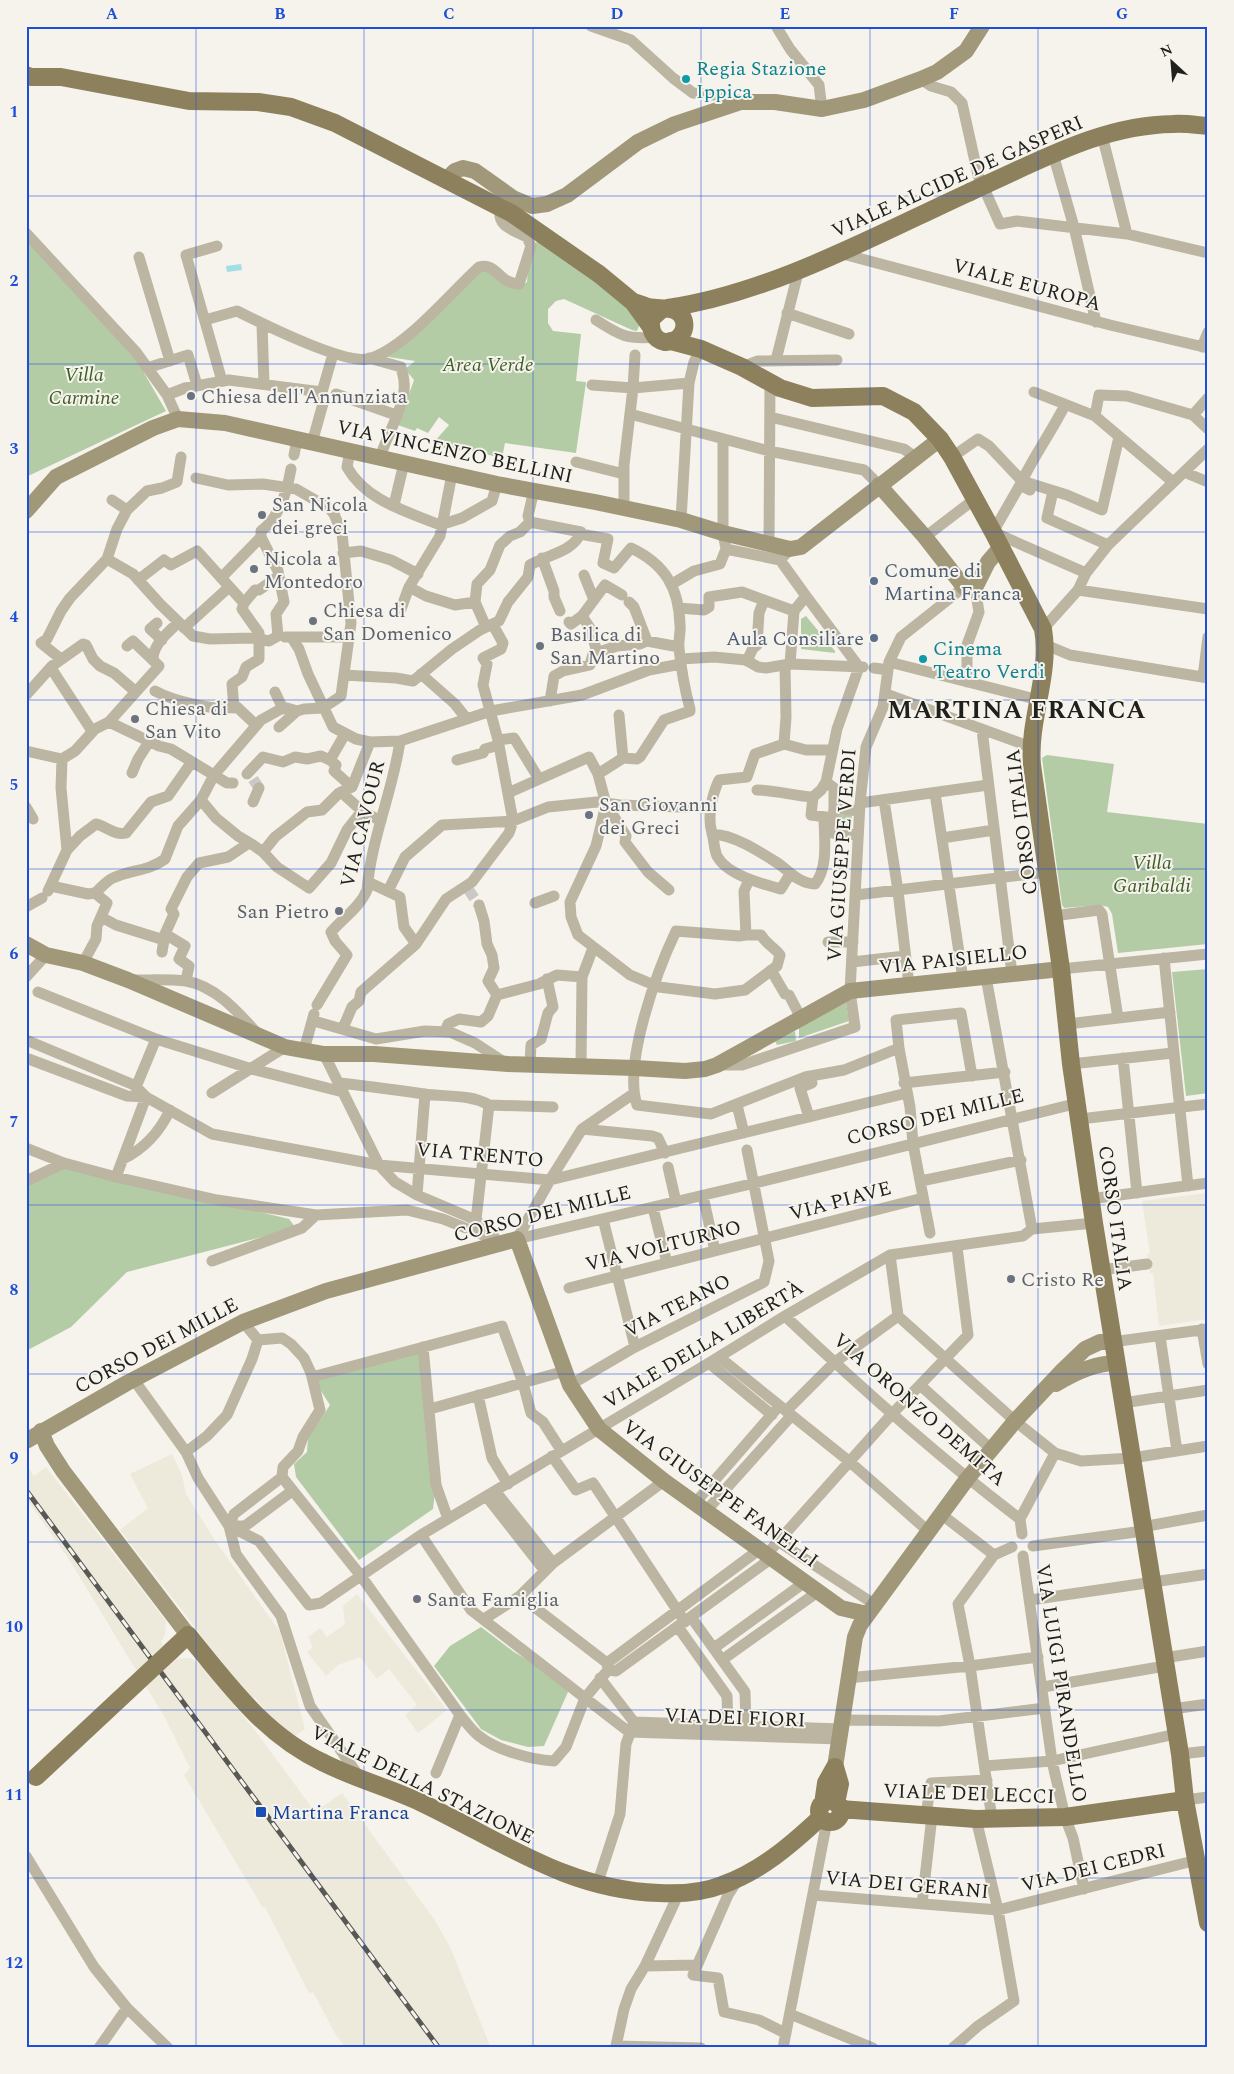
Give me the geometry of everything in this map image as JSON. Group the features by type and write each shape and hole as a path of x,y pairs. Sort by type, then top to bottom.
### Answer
{"main road":[{"path":"26,75 32,77 61,77 189,100 258,102 291,107 335,123 500,207 599,274 633,302 659,335 701,349 742,367 770,383 812,398 883,396 914,412 940,439 952,456 997,539 1044,637"},
{"name":"VIALE ALCIDE DE GASPERI","path":"665,308 699,304 799,269 838,253 1076,143 1134,128 1174,124 1208,126"},
{"name":"VIALE ALCIDE DE GASPERI","path":"684,326 729,295"},
{"path":"633,302 649,307 677,311 684,326 701,349"},
{"path":"659,335 652,318 665,308"},
{"path":"659,335 680,337 684,326"},
{"name":"CORSO ITALIA","path":"1044,637 1039,700 1031,748 1061,969 1071,1064 1112,1342 1180,1754 1185,1800 1206,1894 1208,1923"},
{"path":"30,1782 188,1636"},
{"name":"VIALE DELLA STAZIONE","path":"188,1636 247,1706 273,1731 302,1752 324,1764 422,1803 477,1833 549,1868 597,1885 639,1893 679,1893 711,1889 739,1878 783,1851 829,1811"},
{"path":"829,1811 826,1783 835,1767"},
{"name":"VIALE DEI LECCI","path":"829,1811 984,1819 1065,1817 1185,1800"}],"street":[{"path":"591,26 631,40 672,78 693,93 725,96 742,102"},
{"path":"776,26 790,49 819,85 822,109"},
{"path":"446,180 455,171 463,168 475,171 513,198 532,206 546,204 567,195 638,142 675,124 742,102 775,102 822,109 864,100 937,72 966,51 976,30"},
{"path":"921,79 931,86 951,92 962,103 978,174 1000,224 1017,221 1127,234 1208,252"},
{"path":"1102,135 1127,234"},
{"path":"1053,154 1074,227 1096,322"},
{"path":"205,320 237,311 262,324 333,354 362,359 369,358 391,347 411,333 479,267 490,267 507,282 516,284 521,282 531,246 530,241 501,223 498,217 500,207"},
{"path":"26,233 136,352 167,395 178,419 153,428 56,477 26,511"},
{"path":"217,246 186,255 222,381"},
{"name":"VIALE EUROPA","path":"838,253 1096,322 1205,348"},
{"path":"139,257 170,361"},
{"path":"776,360 799,269"},
{"path":"787,313 849,334"},
{"path":"596,320 614,332 635,339 659,335"},
{"path":"262,324 264,384"},
{"path":"1205,348 1208,332"},
{"path":"681,520 689,384 694,362 701,349"},
{"path":"301,446 324,400 322,392 333,354"},
{"path":"147,368 188,355 197,386"},
{"path":"624,508 624,474 635,355"},
{"path":"369,358 401,367 405,384 403,401 396,414 380,458"},
{"path":"742,367 758,361 837,360"},
{"path":"167,395 185,388 230,380 322,392"},
{"path":"769,544 770,383"},
{"path":"592,386 633,388 689,384"},
{"path":"1034,392 1095,416 1173,482"},
{"path":"336,394 396,414"},
{"path":"1095,416 1099,394 1127,396 1193,415 1208,429"},
{"path":"1193,415 1208,398"},
{"path":"1022,480 1033,457 1055,425 1065,405"},
{"path":"630,414 769,451 864,470 970,588 979,612 967,645 967,682"},
{"path":"770,417 904,449 915,457"},
{"name":"VIA VINCENZO BELLINI","path":"178,419 225,423 301,446 350,451 496,484 681,520 724,541 785,555"},
{"path":"952,456 978,439 988,446 1022,480 1102,510 1119,437"},
{"path":"672,584 694,571 720,564 724,541 723,439"},
{"path":"866,668 806,596 785,555 801,547 940,439"},
{"path":"1208,449 1108,546 1086,573 1078,590 1044,637 1070,655 1206,678 1208,637"},
{"path":"350,451 347,467 354,480 374,497 440,525 462,518 492,501 496,484"},
{"path":"61,659 41,643 47,639 66,605 106,559 117,529 127,510 147,490 162,488 177,482 181,457"},
{"path":"576,462 624,474"},
{"path":"394,505 404,463"},
{"path":"278,636 276,614 284,602 279,576 261,537 261,531 271,524 276,515 288,487 291,469"},
{"path":"1184,472 1208,482"},
{"path":"401,610 409,587 440,536 440,525 452,474"},
{"path":"47,891 96,893 114,877 135,873 165,858 178,826 201,800 214,775 245,736 261,720 283,709 297,711 323,708 341,696 351,623 339,523 329,508 296,489 249,483 228,486 196,478"},
{"path":"889,666 901,637 970,588 988,562 1020,486 1036,493 1039,486"},
{"path":"530,522 528,516 534,490"},
{"path":"1053,491 1047,518 1108,546"},
{"path":"925,537 976,498"},
{"path":"112,500 127,510"},
{"path":"530,522 608,539 603,563 614,568 631,548 654,560 672,584 679,608 680,629 678,646 690,711 664,720 637,760 623,758 598,774"},
{"path":"343,1028 352,1008 359,1000 360,992 416,944 446,899 468,888 509,833 513,822 508,793 499,742 483,685 487,664 483,658 501,649 504,643 489,626 475,602 477,584 490,570 500,545 510,536 520,532 530,522"},
{"path":"344,674 413,681 444,655 499,621 508,602 528,577 530,565 568,547 580,533"},
{"path":"221,578 261,537"},
{"path":"997,539 1086,573"},
{"name":"VIA VINCENZO BELLINI","path":"724,541 769,544 785,555"},
{"path":"344,553 361,550 391,560 418,574"},
{"path":"136,577 164,560 171,565 198,551 228,588 244,603"},
{"path":"542,558 560,611"},
{"path":"106,559 136,577 193,636 205,633 269,641 278,636 292,638 349,637"},
{"path":"584,575 594,600"},
{"path":"234,708 232,684 242,678 246,667 259,659 259,633 242,609 244,603 254,590 259,590 279,576"},
{"path":"569,622 571,624 582,616 605,585 626,599 640,620 646,641"},
{"path":"409,587 426,596 456,604 475,602"},
{"path":"153,658 153,654 162,640 228,588"},
{"path":"1078,590 1208,609"},
{"path":"679,608 704,610 709,607 709,597 742,592 794,611"},
{"path":"784,744 788,665 794,611 806,596"},
{"path":"747,661 753,648 757,645 759,613 764,600"},
{"path":"582,616 590,628 597,652"},
{"path":"157,623 150,629 162,640"},
{"path":"292,638 299,649 323,708 333,727 345,734 370,742 400,741 491,711 582,695 649,670 681,662 714,657 747,661 758,667 766,668 788,665 866,668 889,666 967,682 1039,700"},
{"path":"26,751 62,759 76,751 92,732 109,722 145,688 159,666 153,658 133,641 128,646"},
{"path":"550,701 554,676 563,671 590,665 593,654 597,652 646,641 678,646"},
{"path":"26,695 61,659 83,644 86,645 93,659 100,666 145,688 166,697 199,704 228,709 237,707 256,725"},
{"name":"VIA GIUSEPPE VERDI","path":"717,1065 742,1065 855,1027 850,991 859,807 866,747 883,707 889,666"},
{"path":"51,668 92,732"},
{"path":"866,668 836,729 826,782 813,797 810,815 830,814 884,800 988,785"},
{"path":"421,674 455,704 466,718"},
{"path":"275,692 283,709"},
{"path":"886,694 1031,748"},
{"path":"279,727 297,711"},
{"path":"618,716 623,758"},
{"path":"109,722 149,742 171,749 227,784 233,783"},
{"path":"236,729 245,736"},
{"path":"982,730 1012,974"},
{"path":"330,760 345,734"},
{"path":"457,760 483,753 485,749 499,742 514,738 539,779"},
{"name":"VIA CAVOUR","path":"315,1013 347,955 331,932 364,899 381,821 397,763 400,741"},
{"path":"132,773 149,742"},
{"path":"263,852 275,837 307,812 322,810 347,792 370,742"},
{"path":"790,874 781,889 748,880 733,871 717,857 710,827 711,808 719,780 746,776 755,754 784,744 806,750 832,750"},
{"path":"253,802 252,778 263,757 283,762 295,757 307,759 321,756 336,765 334,771 362,811 381,821"},
{"path":"508,793 589,758 598,774 606,804 626,836 625,842 648,872 669,890"},
{"path":"62,759 61,788 67,850"},
{"path":"26,907 47,891 67,850 80,836 96,824 122,835 126,833 151,802 168,796 191,763"},
{"path":"712,834 730,837 774,861 790,874 812,884 817,882 824,859 834,788 826,782"},
{"path":"757,790 773,790 797,796 813,797"},
{"path":"936,793 963,979"},
{"path":"201,800 216,818 263,852 277,867 308,888 330,863 346,830 362,811"},
{"path":"884,800 898,891 909,985"},
{"path":"388,891 405,857 442,825 513,822 548,807 597,802 606,804 711,808"},
{"path":"535,903 563,899 596,846 606,804"},
{"path":"26,807 33,819"},
{"path":"830,814 832,833 858,835"},
{"path":"942,838 994,830"},
{"path":"162,952 165,937 174,914 171,909 187,877 199,863 228,857 249,843"},
{"path":"856,895 1047,872"},
{"path":"746,935 744,891 748,880"},
{"path":"368,882 400,897 404,927 416,944"},
{"path":"83,963 96,939 98,926 107,903 96,893"},
{"path":"563,899 578,935 630,975 654,984 659,987 715,994 745,990 777,966 780,955 774,947 765,943 761,935 739,936 676,931 654,984 643,1022 635,1068 635,1100"},
{"path":"479,905 494,968 488,981 497,995"},
{"path":"1053,916 1098,910 1102,914 1118,1018"},
{"path":"102,918 116,925 165,937 185,946 180,959 189,966 186,981"},
{"path":"828,942 853,942"},
{"path":"26,944 46,955 83,963 128,980 285,1047 324,1054 375,1046 425,1031 445,1032 475,1043 508,1064"},
{"path":"582,1066 582,977 593,948"},
{"path":"1061,969 1208,954"},
{"path":"26,977 46,955"},
{"path":"852,962 905,956"},
{"path":"1164,958 1188,1186"},
{"name":"VIA PAISIELLO","path":"850,991 1061,969"},
{"path":"771,970 801,1018"},
{"path":"497,995 539,984 557,975 582,977"},
{"path":"986,977 1021,1160 1032,1229"},
{"path":"530,1064 531,1046 541,1039 548,1013 553,1007 547,979"},
{"path":"128,980 186,981 206,988 232,1007 263,1038"},
{"path":"304,1050 315,1013 375,1046 412,1056 508,1064 685,1071 705,1069 717,1065 850,991"},
{"path":"38,992 156,1039 252,1069 341,1088 382,1087 484,1102 553,1107"},
{"path":"445,1032 448,1024 458,1019 481,1022 488,1016 497,995"},
{"path":"1067,1024 1170,1012"},
{"path":"930,1233 913,1144 898,1048 896,1020 961,1013 972,1076"},
{"path":"135,1086 156,1039"},
{"path":"26,1040 135,1086 146,1097"},
{"path":"212,1092 285,1047"},
{"path":"809,1117 800,1088 898,1048"},
{"path":"1071,1064 1173,1052"},
{"path":"324,1054 380,1165 395,1182 417,1195 476,1220 510,1241"},
{"path":"26,1058 127,1096 146,1097"},
{"path":"1124,1058 1136,1193"},
{"path":"510,1241 582,1130 635,1100 711,1114 805,1078 844,1070"},
{"name":"VIA TRENTO","path":"146,1097 212,1134 380,1165 550,1180 809,1117 905,1088 1004,1072"},
{"path":"417,1195 425,1094"},
{"path":"116,1177 146,1097"},
{"path":"476,1220 481,1173 484,1102"},
{"name":"CORSO DEI MILLE","path":"26,1441 134,1380 243,1322 326,1291 510,1241 703,1196 1013,1119 1079,1111 1128,1113 1208,1104"},
{"path":"738,1105 744,1133"},
{"path":"124,1159 138,1152 164,1124 170,1110"},
{"path":"582,1130 652,1136 658,1138 665,1153"},
{"path":"26,1148 64,1162 116,1177 217,1200 316,1215 407,1210 443,1219 510,1241"},
{"name":"VIA TEANO","path":"430,1408 523,1383 568,1378 635,1347 764,1282 770,1261 747,1150"},
{"path":"921,1181 1021,1160"},
{"path":"26,1181 64,1162"},
{"path":"668,1167 676,1202"},
{"path":"1090,1199 1208,1183"},
{"path":"703,1196 715,1251"},
{"name":"VIA PIAVE","path":"766,1239 923,1198"},
{"path":"653,1208 667,1263"},
{"path":"212,1261 302,1228 316,1215"},
{"path":"602,1219 635,1347"},
{"name":"VIALE DELLA LIBERTÀ","path":"229,1526 259,1541 309,1605 321,1603 421,1534 508,1484 709,1364 785,1316 890,1255 957,1247 1022,1236 1032,1229 1094,1223"},
{"name":"VIA VOLTURNO","path":"569,1288 766,1239"},
{"name":"VIA GIUSEPPE FANELLI","path":"510,1241 568,1378 599,1429 664,1481 842,1608"},
{"path":"605,1670 616,1671 685,1622 766,1554 892,1414 968,1335 957,1247"},
{"path":"890,1255 898,1316 1055,1453 1081,1461 1132,1458 1208,1446"},
{"path":"1101,1270 1147,1264"},
{"name":"VIA ORONZO DEMITA","path":"785,1316 892,1414 967,1479 1020,1518"},
{"path":"701,1507 782,1412 835,1362 898,1316"},
{"path":"243,1322 258,1340"},
{"path":"312,1377 502,1326 523,1383 531,1413 543,1422 576,1490 593,1483 617,1516 685,1622 727,1696 728,1725"},
{"path":"835,1767 855,1637 870,1609 967,1479 1015,1420 1063,1370 1086,1350 1100,1342 1205,1329 1208,1364"},
{"path":"1160,1336 1177,1451"},
{"path":"258,1340 282,1338 291,1344 304,1358 312,1377 320,1410 303,1436 298,1451 283,1467 282,1477 361,1576 460,1716 479,1736 508,1751 537,1760 554,1761 566,1747 585,1698 605,1670 677,1610 766,1554"},
{"path":"186,1452 207,1436 227,1415 252,1359 258,1340"},
{"path":"423,1347 436,1485 448,1519"},
{"path":"719,1357 782,1412"},
{"path":"1043,1392 1076,1373 1105,1363 1116,1363"},
{"path":"709,1364 782,1412 850,1462 928,1531"},
{"path":"134,1380 186,1452 198,1478 229,1526 236,1554 281,1616 310,1706 360,1778"},
{"path":"920,1385 991,1449"},
{"path":"1123,1404 1208,1390"},
{"path":"478,1395 492,1458 508,1484"},
{"path":"701,1507 782,1412"},
{"name":"VIALE DELLA STAZIONE","path":"41,1431 47,1446 62,1471 188,1636"},
{"path":"1022,1534 1020,1518 1055,1453"},
{"path":"229,1526 234,1514 282,1477"},
{"path":"484,1619 520,1596 549,1567 664,1481"},
{"path":"229,1526 245,1526 292,1491"},
{"path":"491,1494 549,1567"},
{"path":"941,1514 994,1555"},
{"path":"1033,1546 1142,1529 1208,1515"},
{"path":"421,1534 472,1610 585,1698 632,1727 626,1744 620,1814 597,1885"},
{"path":"1012,1547 1015,1552 1023,1556 1029,1554 1033,1546 1032,1539 1022,1534"},
{"path":"952,2048 964,2044 978,2026 1014,2001 984,1819 987,1780 970,1666 958,1604 994,1555 1012,1547 1016,1537 1022,1534"},
{"name":"VIA GIUSEPPE FANELLI","path":"778,1542 870,1609"},
{"name":"VIA LUIGI PIRANDELLO","path":"1023,1556 1052,1761 1065,1817"},
{"path":"1030,1600 1208,1574"},
{"path":"714,1648 805,1582"},
{"path":"722,1660 819,1592"},
{"name":"VIA DEI FIORI","path":"520,1596 605,1670 632,1727"},
{"path":"855,1637 842,1608 870,1609"},
{"path":"685,1622 714,1648 745,1692 746,1726"},
{"path":"1043,1687 1208,1651"},
{"path":"848,1678 1038,1657"},
{"path":"1172,1709 1208,1704"},
{"path":"841,1729 978,1718 1046,1708"},
{"path":"436,1773 460,1716"},
{"name":"VIA DEI FIORI","path":"632,1727 728,1725 841,1729"},
{"name":"VIA DEI FIORI","path":"632,1727 841,1729"},
{"path":"985,1766 1052,1761 1176,1734"},
{"path":"1180,1754 1208,1751"},
{"path":"922,1904 931,1783 987,1780"},
{"path":"1185,1800 1208,1797"},
{"path":"783,2048 829,1811"},
{"path":"1065,1817 1073,1838 1084,1889"},
{"path":"26,1856 94,1967 127,2008 168,2048"},
{"name":"VIA DEI CEDRI","path":"998,1910 1197,1860"},
{"path":"695,1970 728,1895 739,1878"},
{"path":"679,1893 645,1966 631,1989 624,2009 616,2047 701,2048"},
{"name":"VIA DEI GERANI","path":"813,1895 998,1910"},
{"path":"645,1966 695,1970 718,1978 724,2012 759,2020 785,2033"},
{"path":"99,2048 127,2008"},
{"path":"790,2014 873,2048"}],"shaded area":[{"path":"1208,1193 1208,1319 1159,1326 1153,1273 1150,1273 1147,1254 1150,1253 1142,1201"},
{"path":"172,1454 182,1475 186,1494 214,1539 280,1632 305,1729 295,1736 274,1723 255,1697 251,1700 120,1530 148,1508 130,1474"},
{"path":"26,1465 34,1476 46,1467 166,1621 165,1635 161,1642 173,1659 191,1658 203,1667 257,1733 315,1812 342,1793 434,1919 450,1947 491,2048 346,2048 336,2035 313,1992 309,1993 265,1907 263,1908 184,1775 190,1768 164,1716 70,1561 26,1498"},
{"path":"357,1594 447,1710 418,1733 405,1715 417,1705 389,1669 377,1679 360,1657 338,1665 326,1676 307,1652 313,1647 308,1637 320,1628 327,1637 345,1624 343,1606"}],"green space":[{"name":"Area Verde","path":"538,238 560,252 630,310 639,326 637,331 632,330 564,299 556,301 548,309 548,323 553,331 581,334 576,381 586,382 576,453 505,443 502,458 464,449 463,451 440,447 435,441 449,425 439,417 428,433 417,428 415,431 395,424 403,411 414,380 405,369 415,361 382,356 484,267 517,288 527,282 528,267"},
{"name":"Villa Carmine","path":"26,240 132,352 166,411 26,477"},
{"path":"806,616 835,653 801,649 801,619"},
{"name":"Villa Garibaldi","path":"1047,755 1114,764 1107,812 1208,824 1208,944 1118,953 1112,914 1108,907 1100,905 1064,908 1062,905 1042,758"},
{"path":"837,814 852,815 851,830 836,829"},
{"path":"1208,969 1208,1093 1186,1096 1172,972"},
{"path":"846,1002 849,1021 799,1038 799,1026"},
{"path":"795,1031 796,1041 777,1045 775,1041"},
{"path":"64,1165 289,1219 296,1228 127,1272 71,1327 26,1351 26,1183"},
{"path":"423,1347 436,1485 433,1509 359,1560 296,1477 294,1464 307,1452 308,1438 330,1405 312,1377"},
{"path":"481,1627 514,1652 562,1680 568,1692 544,1746 528,1747 501,1740 481,1729 434,1666 450,1646"}],"water":[{"path":"241,264 242,270 227,272 226,266"}],"tunnel":[{"path":"253,779 259,788"},
{"path":"468,889 479,905"}],"railway":[{"path":"26,1490 439,2048"}],"place":[{"name":"Regia Stazione Ippica","path":"686,79"},
{"name":"Chiesa dell'Annunziata","path":"191,396"},
{"name":"San Nicola dei greci","path":"262,515"},
{"name":"Nicola a Montedoro","path":"254,569"},
{"name":"Comune di Martina Franca","path":"874,581"},
{"name":"Chiesa di San Domenico","path":"313,621"},
{"name":"Aula Consiliare","path":"874,638"},
{"name":"Basilica di San Martino","path":"540,646"},
{"name":"Cinema Teatro Verdi","path":"923,659"},
{"name":"Chiesa di San Vito","path":"135,719"},
{"name":"San Giovanni dei Greci","path":"589,815"},
{"name":"San Pietro","path":"339,911"},
{"name":"Cristo Re","path":"1011,1279"},
{"name":"Santa Famiglia","path":"417,1599"},
{"name":"Martina Franca","path":"261,1812"}],"district":[{"name":"MARTINA FRANCA","path":"1017,709"}]}
